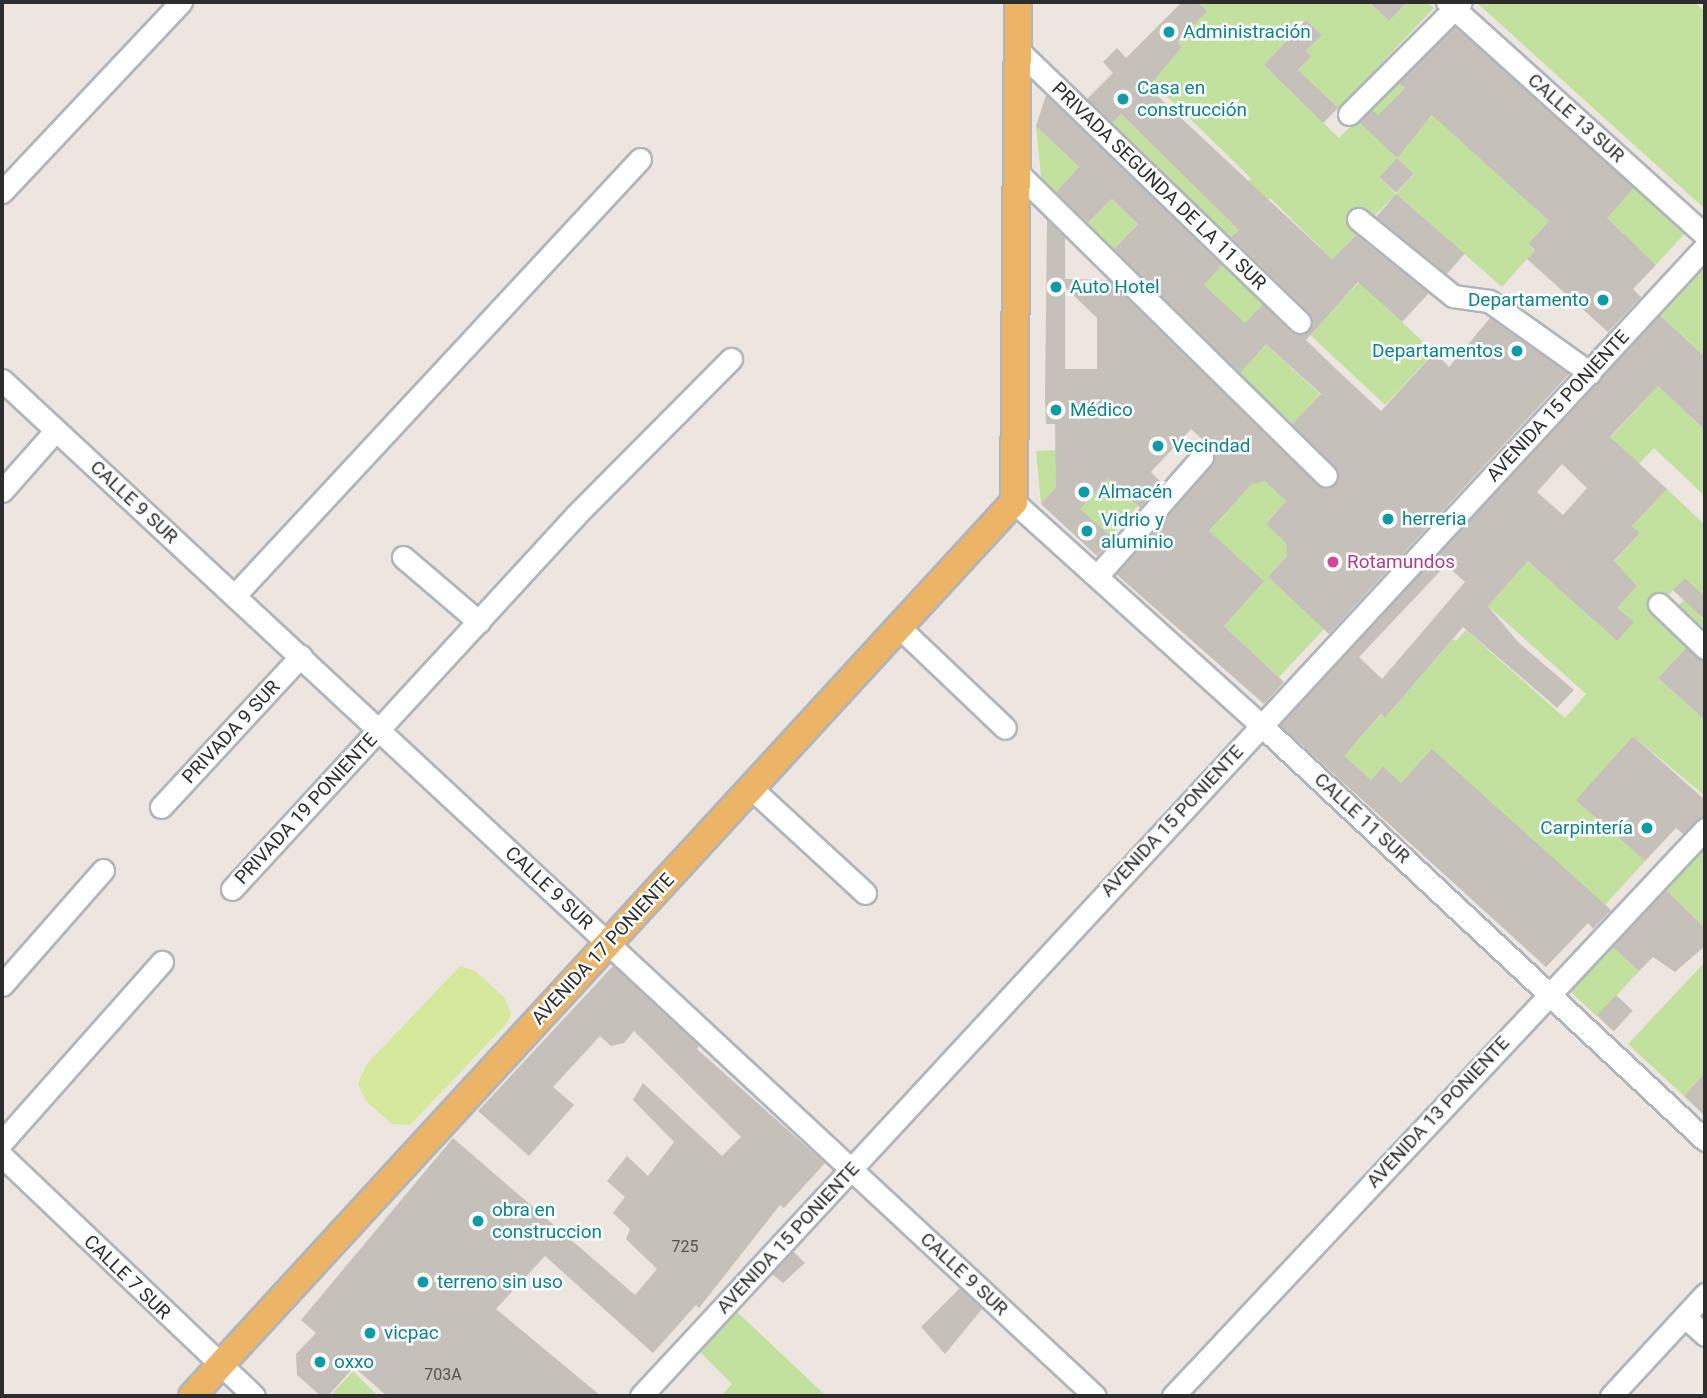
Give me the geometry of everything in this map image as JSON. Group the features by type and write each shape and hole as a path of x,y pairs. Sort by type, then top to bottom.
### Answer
{"main road":[{"path":"1014,502 1018,2"},
{"name":"AVENIDA 17 PONIENTE","path":"192,1396 1014,502"}],"street":[{"path":"2,192 181,2"},
{"path":"1349,114 1454,4"},
{"name":"CALLE 13 SUR","path":"1454,4 1705,235"},
{"name":"PRIVADA SEGUNDA DE LA 11 SUR","path":"1017,49 1300,322"},
{"path":"234,595 640,159"},
{"path":"1017,172 1326,476"},
{"path":"1358,219 1453,296 1489,301 1590,373"},
{"name":"AVENIDA 15 PONIENTE","path":"641,1396 1705,247"},
{"name":"PRIVADA 19 PONIENTE","path":"232,889 576,515 732,359"},
{"name":"CALLE 9 SUR","path":"2,380 381,729 608,944 1096,1396"},
{"path":"2,491 56,430"},
{"path":"1097,576 1202,457"},
{"name":"CALLE 11 SUR","path":"1014,502 1261,724 1705,1140"},
{"path":"403,557 479,622"},
{"path":"1659,604 1705,648"},
{"path":"899,627 1005,729"},
{"name":"PRIVADA 9 SUR","path":"161,807 301,656"},
{"path":"751,788 865,893"},
{"name":"AVENIDA 13 PONIENTE","path":"1173,1396 1705,829"},
{"path":"2,985 103,870"},
{"path":"2,1142 162,962"},
{"name":"CALLE 7 SUR","path":"2,1156 254,1396"},
{"path":"1611,1396 1705,1294"},
{"path":"1685,1317 1705,1335"}],"green space":[{"path":"1199,2 1369,2 1389,21 1407,2 1426,2 1434,8 1338,109 1298,70 1311,56 1306,51 1322,35 1306,20 1264,65 1339,138 1357,120 1397,157 1409,144 1369,107 1395,79 1405,88 1384,109 1425,123 1433,115 1549,221 1528,244 1534,251 1502,287 1396,194 1332,259 1270,198 1262,206 1243,188 1251,178 1127,58 1171,59 1182,47 1173,39 1201,5","holes":["1397,158 1414,174 1396,194 1379,177"]},
{"path":"1476,2 1695,2 1705,12 1705,209"},
{"path":"1512,74 1534,93 1524,104 1624,199 1635,187 1685,233 1656,265 1620,237 1623,233 1607,218 1579,249 1489,101"},
{"path":"1121,114 1235,226 1245,223 1229,240 1111,124"},
{"path":"1036,126 1079,167 1054,194 1042,185"},
{"path":"1112,199 1138,224 1112,251 1086,226"},
{"path":"1705,254 1705,357 1654,309"},
{"path":"1225,262 1266,302 1244,324 1203,284"},
{"path":"1359,282 1434,352 1385,405 1310,335"},
{"path":"1266,344 1320,394 1293,424 1239,373"},
{"path":"1658,386 1705,430 1705,496 1654,448 1639,464 1610,438"},
{"path":"1286,446 1301,460 1275,489 1286,501 1266,524 1293,549 1268,577 1324,629 1279,677 1224,626 1251,595 1185,558"},
{"path":"1056,450 1068,473 1041,504 1036,451"},
{"path":"1108,478 1138,506 1109,537 1079,509"},
{"path":"1667,489 1705,525 1705,605 1698,613 1705,623 1698,631 1675,609 1695,588 1685,578 1654,610 1691,643 1658,678 1705,720 1705,796 1633,736 1577,800 1645,861 1605,905 1401,783 1383,766 1371,780 1365,776 1352,791 1330,771 1381,715 1385,718 1453,639 1456,641 1466,630 1565,718 1586,694 1488,606 1528,561 1556,586 1584,533 1615,561 1640,533 1632,526","holes":["1614,562 1637,586 1617,608 1633,622 1617,641 1577,605"]},
{"path":"1705,839 1705,928 1661,885"},
{"path":"1607,941 1639,971 1597,1016 1565,986"},
{"path":"1705,962 1705,1073 1684,1096 1628,1044"},
{"path":"460,966 475,971 504,997 511,1013 507,1023 410,1125 392,1124 366,1101 358,1084 366,1065"},
{"path":"735,1310 826,1396 721,1396 732,1384 697,1349"},
{"path":"353,1371 378,1396 330,1396"}],"building":[{"path":"1182,2 1197,2 1207,11 1177,42 1182,47 1148,87 1332,259 1356,235 1429,293 1402,322 1358,282 1306,340 1381,411 1435,352 1449,367 1490,318 1569,374 1329,634 1268,577 1287,556 1286,543 1266,524 1286,501 1265,481 1252,484 1209,531 1264,581 1224,626 1284,682 1264,704 1116,574 1212,465 1216,452 1191,429 1151,472 1162,483 1140,508 1108,478 1080,509 1113,538 1097,556 1041,504 1056,487 1055,424 1046,424 1045,397 1047,220 1065,238 1065,279 1108,280 1317,485 1329,489 1338,480 1335,467 1292,424 1321,394 1266,344 1240,373 1114,249 1138,224 1112,199 1088,223 1056,192 1079,167 1036,126 1046,95 1222,265 1204,285 1245,323 1263,304 1291,332 1303,335 1310,331 1309,313 1231,237 1239,230 1121,114 1112,123 1087,99 1113,73 1103,62 1117,48 1126,58","holes":["1065,287 1097,318 1097,369 1065,369"]},
{"path":"1369,2 1407,2 1389,21"},
{"path":"1306,20 1322,35 1306,51 1311,56 1298,70 1338,108 1323,123 1264,65"},
{"path":"1455,27 1634,188 1607,218 1656,265 1633,289 1641,297 1608,332 1527,259 1535,250 1528,244 1549,221 1432,115 1397,158 1359,122 1372,109 1378,115 1405,88 1399,83"},
{"path":"1397,158 1414,174 1396,193 1379,177"},
{"path":"1396,194 1465,254 1445,276 1376,217"},
{"path":"1660,315 1705,357 1705,430 1658,386 1610,437 1667,489 1632,526 1640,533 1614,561 1637,586 1617,608 1634,622 1617,641 1528,561 1488,606 1518,642 1574,690 1557,708 1463,627 1385,718 1381,714 1344,756 1371,780 1383,766 1401,783 1432,749 1611,910 1593,929 1588,923 1546,967 1280,725","holes":["1562,464 1587,488 1563,515 1537,492","1446,565 1465,582 1382,679 1359,657"]},
{"path":"1685,578 1705,597 1705,620 1673,590"},
{"path":"1686,648 1705,661 1705,720 1658,678"},
{"path":"1633,736 1705,800 1705,816 1683,834 1676,828 1645,861 1576,800"},
{"path":"1666,890 1705,928 1705,946 1675,972 1653,957 1639,971 1613,947"},
{"path":"613,966 699,1046 697,1049 825,1163 784,1208 780,1205 699,1308 696,1305 653,1353 545,1256 496,1309 601,1396 387,1396 354,1367 328,1396 321,1396 297,1375 296,1354 316,1333 301,1320 453,1138 635,1295 657,1269 626,1239 630,1229 613,1213 625,1197 607,1181 627,1156 648,1176 674,1142 633,1100 643,1083 722,1156 741,1137 634,1031 624,1043 611,1046 600,1036 553,1087 574,1105 529,1156 478,1111"},
{"path":"1616,995 1633,1011 1614,1031 1597,1015"},
{"path":"1705,1073 1705,1116 1684,1096"},
{"path":"793,1251 805,1263 783,1283 772,1274"},
{"path":"960,1288 982,1309 945,1354 921,1327"}],"place":[{"name":"Administración","path":"1169,32"},
{"name":"Casa en construcción","path":"1123,99"},
{"name":"Auto Hotel","path":"1056,287"},
{"name":"Departamento","path":"1603,300"},
{"name":"Departamentos","path":"1517,351"},
{"name":"Médico","path":"1056,410"},
{"name":"Vecindad","path":"1158,446"},
{"name":"Almacén","path":"1084,492"},
{"name":"herreria","path":"1388,519"},
{"name":"Vidrio y aluminio","path":"1087,531"},
{"name":"Rotamundos","path":"1333,562"},
{"name":"Carpintería","path":"1647,828"},
{"name":"obra en construccion","path":"478,1221"},
{"name":"terreno sin uso","path":"423,1282"},
{"name":"vicpac","path":"370,1333"},
{"name":"oxxo","path":"320,1362"}]}
